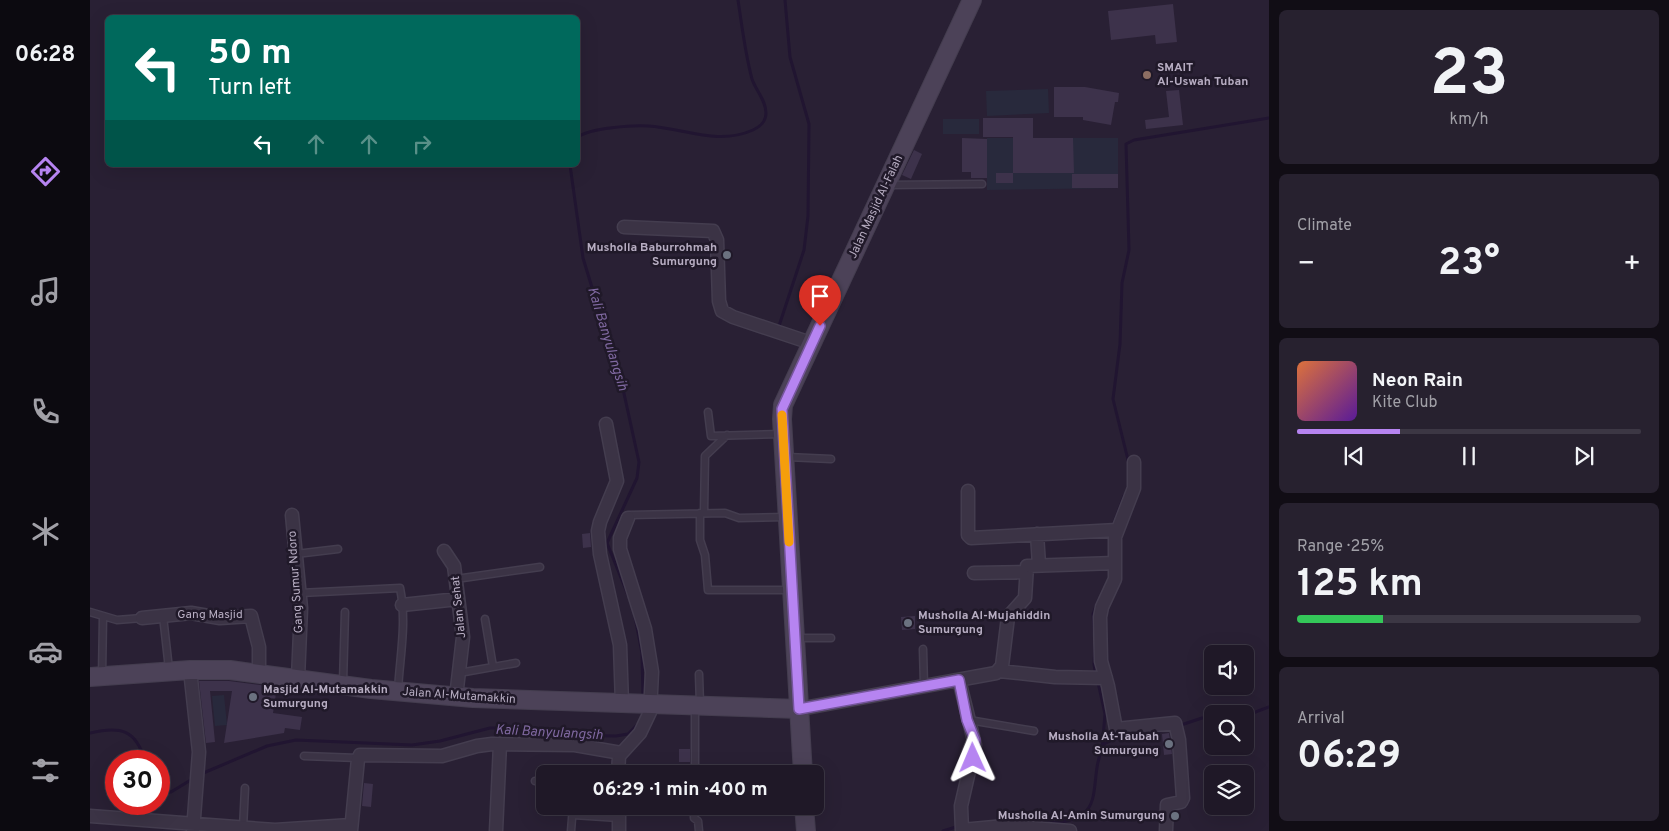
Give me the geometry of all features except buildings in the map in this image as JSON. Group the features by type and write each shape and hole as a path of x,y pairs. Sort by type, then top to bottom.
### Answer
{"street":[{"name":"Jalan Masjid Al-Falah","path":"802,765 787,517 783,405 972,0"},
{"path":"624,227 713,231 717,238 719,301 722,311 733,317 812,343"},
{"path":"606,424 617,482 598,531 600,554 620,645 624,704"},
{"path":"1134,462 1134,488 1113,530 1111,563 1114,582 1103,605 1100,617 1100,678 1117,730 1172,722 1176,727 1183,800 1167,806 1166,831"},
{"path":"968,492 970,537 1113,530"},
{"name":"Gang Sumur Ndoro","path":"292,515 300,594 298,678"},
{"path":"619,765 621,753 640,733 650,714 651,663 647,636 620,549 620,538 628,518"},
{"path":"1036,534 1039,565"},
{"name":"Jalan Sehat","path":"444,551 453,564 463,639 456,697"},
{"path":"999,671 1002,666 1008,618 1025,598 1028,566 1111,563"},
{"path":"974,573 1026,572"},
{"path":"402,605 458,599"},
{"name":"Gang Masjid","path":"142,618 190,613 220,618 252,616 260,647 259,673"},
{"path":"190,670 198,756 193,828"},
{"name":"Jalan Al-Mutamakkin","path":"96,677 190,670 259,673 343,685 456,697 697,707 799,709"},
{"path":"799,709 999,671 1009,674 1100,678"},
{"path":"959,680 967,720 975,747 961,803 961,828 1005,826 1070,831"},
{"path":"90,816 193,828 282,830 351,828 358,758 362,755 437,757 481,745 500,744 578,745 621,753"},
{"path":"496,831 500,744"},
{"path":"805,815 806,831"}],"lane":[{"path":"886,185 982,184"},
{"path":"708,412 710,435 783,434"},
{"path":"727,436 705,456 700,540 705,555 708,590 792,590"},
{"path":"784,457 830,459"},
{"path":"628,518 630,515 702,513 725,513 738,518 787,517"},
{"path":"296,554 338,549"},
{"path":"456,579 540,568"},
{"path":"300,594 400,588 404,633 400,656 398,691"},
{"path":"90,612 118,620 142,618"},
{"path":"343,685 345,612"},
{"path":"163,616 169,672"},
{"path":"96,677 104,617"},
{"path":"485,619 493,667"},
{"path":"795,638 831,638"},
{"path":"923,649 924,686"},
{"path":"459,673 516,663"},
{"path":"695,765 699,674"},
{"path":"967,720 1034,731"},
{"path":"304,756 358,758"},
{"path":"243,828 245,788"},
{"path":"571,831 573,815 619,818"},
{"path":"694,815 694,818 698,821 699,831"}],"shaded area":[{"path":"1048,89 1049,113 987,116 986,91"},
{"path":"943,119 979,119 979,134 943,134"},
{"path":"987,138 1118,138 1118,188 987,190"},
{"path":"224,695 227,725 215,726 212,696"}],"waterway":[{"name":"Kali Banyulangsih","path":"580,136 601,129 641,126 661,127 700,135 726,136 740,135 760,125 765,119 766,108 752,79 738,0"},
{"path":"778,329 804,250 808,216 809,124 790,57 785,0"},
{"path":"1129,464 1113,399 1120,344 1122,283 1129,250 1126,144 1134,140 1269,118"},
{"name":"Kali Banyulangsih","path":"570,167 583,258 623,389 639,462 637,478 607,543 628,595"},
{"path":"1112,528 1124,496"},
{"path":"1095,641 1093,614 1099,599"},
{"name":"Kali Banyulangsih","path":"635,617 642,653 643,698"},
{"path":"1095,647 1094,664 1096,676"},
{"path":"1098,682 1105,714 1102,750"},
{"path":"1254,713 1269,707"},
{"path":"1178,726 1204,718"},
{"name":"Kali Banyulangsih","path":"201,774 267,746 296,740 412,745 440,741 490,728 507,728 551,735 616,736 628,734 637,725"},
{"name":"Kali Banyulangsih","path":"90,733 110,730 125,732 132,736 141,750"},
{"path":"1152,732 1165,730"},
{"path":"1048,823 1068,821 1081,815 1089,808 1093,798 1096,773 1104,744 1116,738 1136,733"},
{"name":"Kali Banyulangsih","path":"170,792 194,778"},
{"path":"943,831 959,826"}],"slow traffic":[{"path":"782,415 789,542"}],"place":[{"name":"SMAIT Al-Uswah Tuban","path":"1147,75"},
{"name":"Musholla Baburrohmah Sumurgung","path":"727,255"},
{"name":"Musholla Al-Mujahiddin Sumurgung","path":"908,623"},
{"name":"Masjid Al-Mutamakkin Sumurgung","path":"253,697"},
{"name":"Musholla At-Taubah Sumurgung","path":"1169,744"},
{"name":"Musholla Al-Amin Sumurgung","path":"1175,816"}],"route":[{"path":"820,326 782,409 799,709 959,680 967,720 975,740 973,758"}]}
